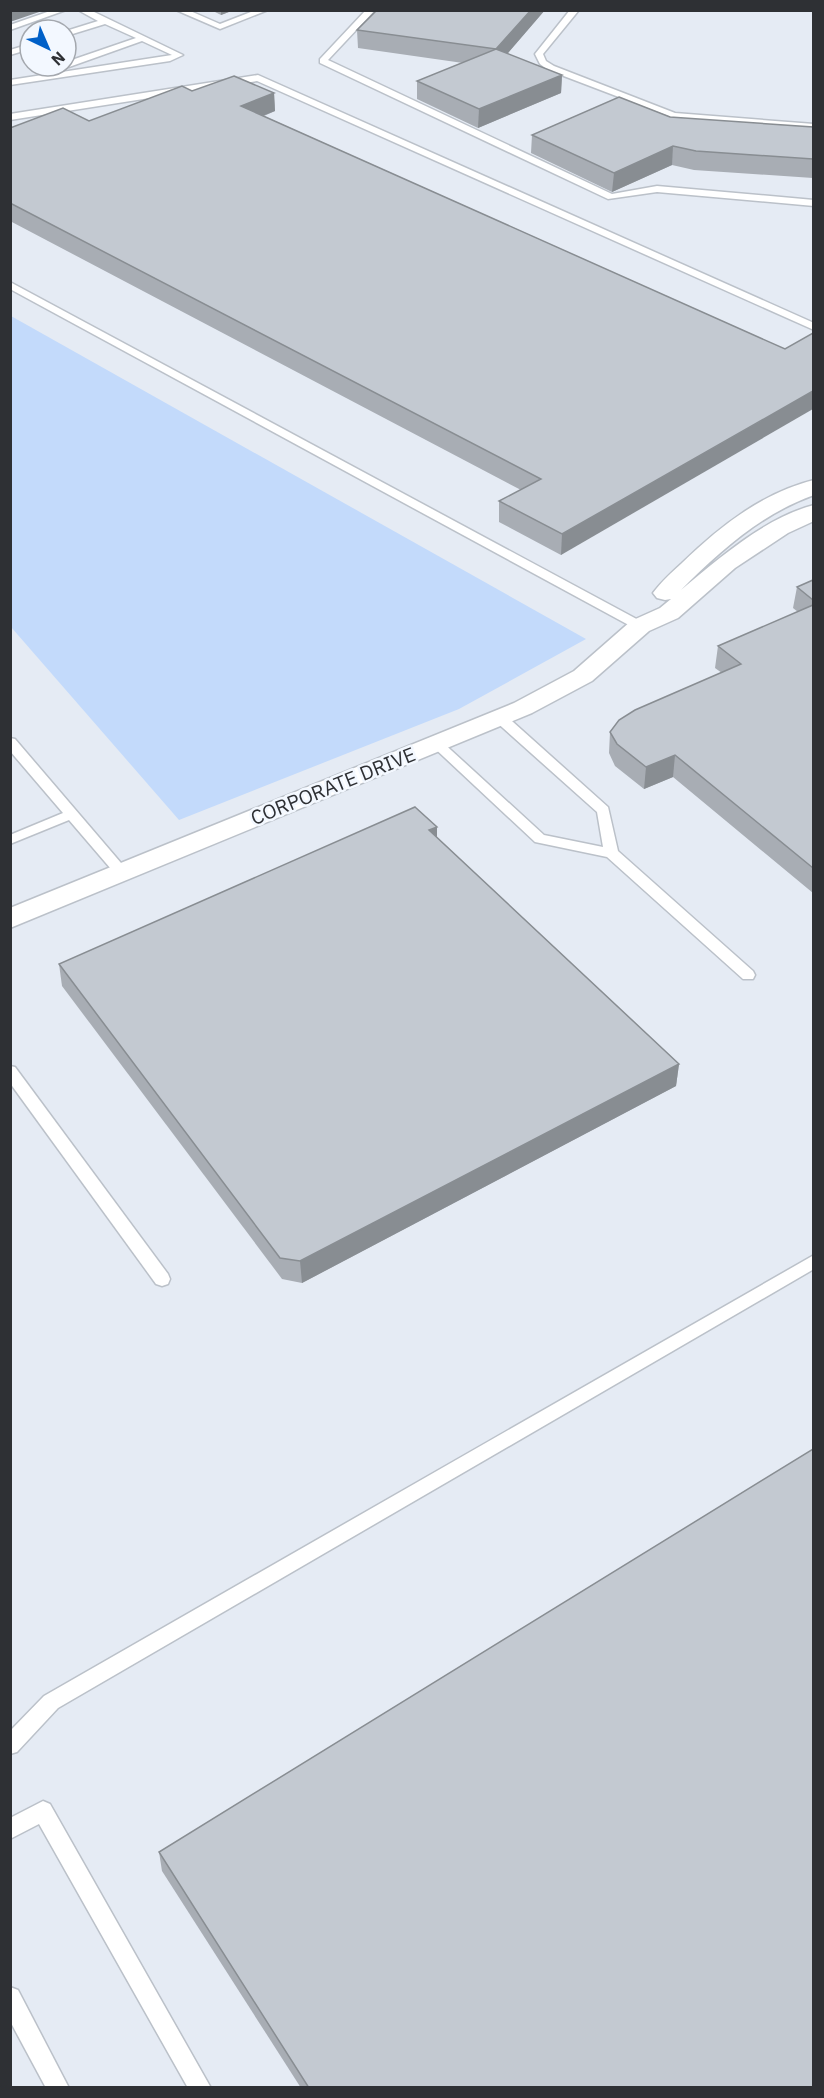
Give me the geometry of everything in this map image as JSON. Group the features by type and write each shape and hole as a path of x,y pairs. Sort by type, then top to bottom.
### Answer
{"street":[{"name":"CORPORATE DRIVE","path":"640,626 652,606 713,544 761,510 813,487"},
{"name":"CORPORATE DRIVE","path":"10,919 523,708 583,676 640,626 669,613 727,563 780,528 813,512"}],"lane":[{"path":"10,28 62,10"},
{"path":"15,82 170,59 179,55 82,10"},
{"path":"180,10 220,27 264,10"},
{"path":"371,10 323,61 611,197 657,189 813,204"},
{"path":"575,10 539,54 543,62 551,68 674,115 813,127"},
{"path":"78,30 105,21"},
{"path":"78,60 143,38"},
{"path":"10,117 258,78 813,327"},
{"path":"10,285 640,626"},
{"path":"499,717 603,810 611,853"},
{"path":"10,742 122,873"},
{"path":"435,743 540,839 611,853 748,975"},
{"path":"10,840 72,814"},
{"path":"10,1071 162,1279"},
{"path":"10,1745 51,1702 813,1261"},
{"path":"10,1829 43,1811 200,2088"},
{"path":"10,1998 58,2088"}],"shaded area":[{"path":"11,316 586,639 459,709 179,820 11,627"}],"building":[{"path":"377,10 531,10 496,49 357,30"},
{"path":"496,49 562,75 479,109 417,81"},
{"path":"234,76 274,93 241,106 785,349 813,333 813,391 562,534 499,501 541,479 10,203 10,128 63,108 89,121 182,86 192,91"},
{"path":"619,97 670,117 813,127 813,159 696,151 673,146 614,173 532,135"},
{"path":"813,580 813,600 797,587"},
{"path":"813,605 813,868 675,755 646,767 617,744 610,732 619,720 635,710 741,664 718,646"},
{"path":"415,807 437,827 429,830 679,1064 300,1261 280,1258 59,964"},
{"path":"813,1449 813,2088 309,2088 159,1852"}]}
